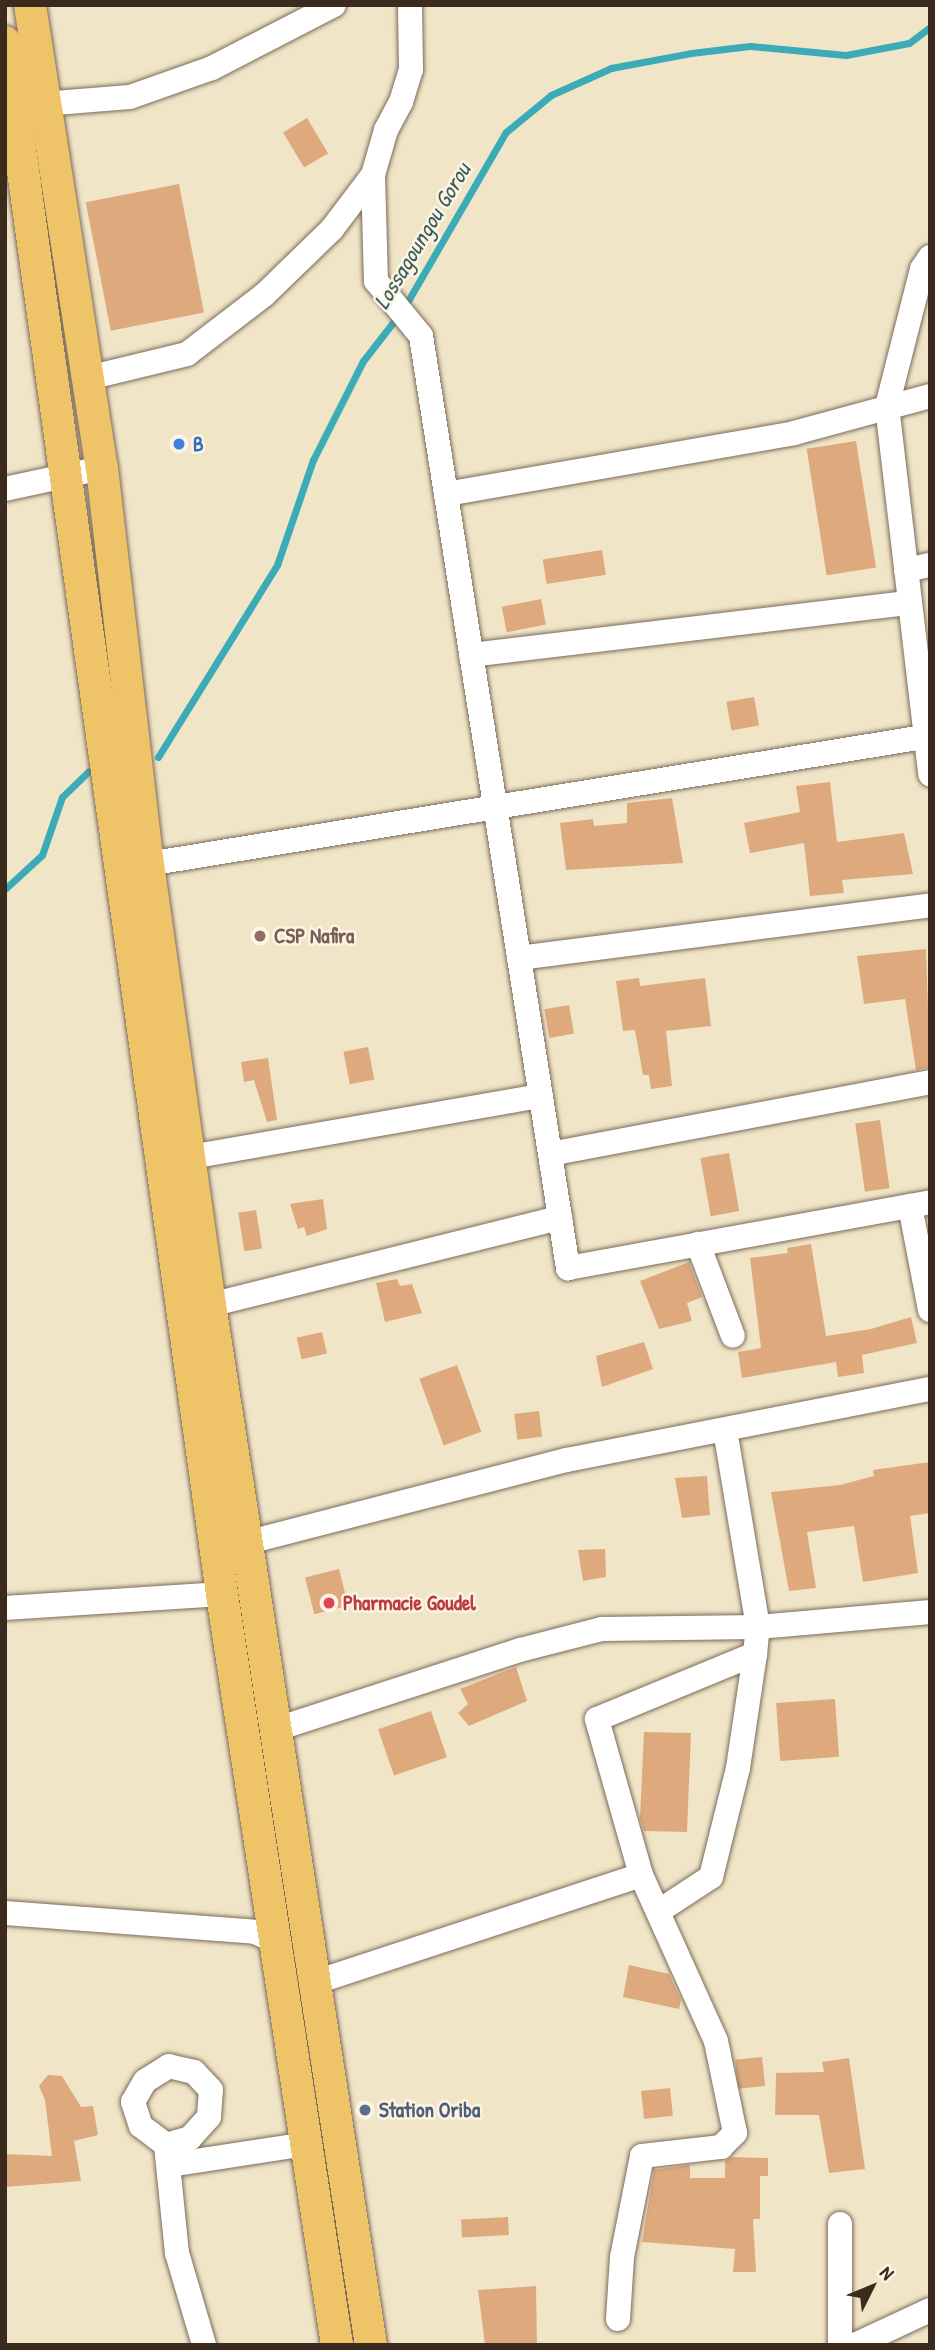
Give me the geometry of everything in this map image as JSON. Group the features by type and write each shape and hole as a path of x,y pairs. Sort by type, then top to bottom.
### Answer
{"main road":[{"path":"30,5 31,105 68,472 222,1594 337,2345"},
{"path":"5,42 31,105 88,378 103,468 148,864 210,1305 249,1542 371,2345"}],"street":[{"path":"31,105 103,102 165,85 212,68 334,5"},
{"path":"88,378 187,354 300,263 373,176 411,70 410,5"},
{"path":"373,176 376,281 421,336 568,1268 920,1204 930,1310"},
{"path":"930,257 922,269 887,406 918,567 910,603 928,736 930,774"},
{"path":"446,494 794,433 930,396"},
{"path":"5,489 68,472 103,468"},
{"path":"471,655 910,603"},
{"path":"148,864 928,736"},
{"path":"519,958 930,905"},
{"path":"550,1154 930,1082"},
{"path":"190,1157 541,1096"},
{"path":"210,1305 560,1218"},
{"path":"698,1244 733,1336"},
{"path":"249,1542 501,1475 930,1389"},
{"path":"659,1911 711,1877 738,1768 755,1654 758,1627 725,1430"},
{"path":"5,1608 222,1594"},
{"path":"277,1729 562,1637 615,1629 758,1627 930,1612"},
{"path":"618,2319 622,2257 642,2156 721,2147 735,2133 716,2041 641,1875 597,1719 755,1654"},
{"path":"316,1982 641,1875"},
{"path":"5,1913 255,1932 275,1941"},
{"path":"204,2345 177,2253 167,2155 307,2144"},
{"path":"840,2224 840,2345"},
{"path":"855,2345 930,2310"}],"building":[{"path":"307,118 328,153 304,168 283,132"},
{"path":"179,184 204,313 111,331 86,202"},
{"path":"856,441 876,567 827,575 807,449"},
{"path":"602,550 606,575 547,584 543,559"},
{"path":"541,599 546,625 507,632 502,607"},
{"path":"754,697 759,726 731,730 726,702"},
{"path":"830,782 837,842 904,833 913,874 842,880 844,893 810,896 804,843 750,853 744,823 800,812 796,786"},
{"path":"672,798 683,863 566,870 560,823 593,819 594,826 627,823 627,803"},
{"path":"926,949 930,1067 916,1070 905,999 864,1004 857,956"},
{"path":"639,978 640,986 705,978 711,1026 666,1031 672,1086 651,1089 649,1075 643,1075 635,1030 623,1031 616,981"},
{"path":"569,1005 574,1034 549,1038 544,1009"},
{"path":"368,1047 374,1079 350,1084 343,1052"},
{"path":"268,1058 277,1120 267,1122 254,1080 244,1082 241,1062"},
{"path":"880,1120 890,1188 865,1192 855,1123"},
{"path":"729,1153 739,1211 711,1216 700,1158"},
{"path":"323,1199 327,1229 307,1236 304,1227 298,1229 290,1204"},
{"path":"256,1210 262,1249 244,1251 238,1213"},
{"path":"811,1244 826,1336 871,1329 911,1317 917,1343 862,1355 864,1373 838,1377 836,1362 742,1378 738,1352 761,1348 750,1258 788,1253 787,1248"},
{"path":"689,1262 702,1297 687,1303 692,1321 659,1329 640,1281"},
{"path":"397,1279 400,1286 412,1284 422,1313 385,1322 376,1283"},
{"path":"322,1332 327,1353 302,1359 297,1338"},
{"path":"644,1342 653,1369 602,1387 596,1356"},
{"path":"457,1365 481,1432 444,1445 419,1379"},
{"path":"539,1411 542,1437 517,1440 514,1414"},
{"path":"930,1462 930,1513 910,1516 918,1573 863,1582 854,1526 807,1532 816,1588 789,1591 771,1492 840,1485 874,1476 873,1470"},
{"path":"707,1476 710,1515 682,1518 675,1478"},
{"path":"605,1549 606,1577 583,1581 578,1550"},
{"path":"339,1569 348,1606 314,1614 305,1577"},
{"path":"516,1667 527,1701 469,1726 458,1713 468,1704 460,1689"},
{"path":"835,1699 839,1757 780,1761 776,1703"},
{"path":"431,1711 447,1757 394,1776 378,1729"},
{"path":"644,1732 691,1733 687,1832 644,1831 640,1818"},
{"path":"629,1965 669,1974 681,2000 679,2009 623,1997"},
{"path":"762,2057 765,2086 738,2089 735,2060"},
{"path":"849,2058 865,2169 829,2173 819,2115 775,2115 776,2073 824,2072 822,2062"},
{"path":"48,2075 62,2076 81,2107 93,2106 98,2135 74,2141 81,2181 5,2187 5,2154 52,2156 45,2100 39,2086"},
{"path":"670,2088 673,2116 644,2119 641,2091"},
{"path":"732,2157 768,2158 768,2176 760,2176 760,2219 753,2219 756,2272 733,2272 735,2249 642,2242 654,2170 690,2165 690,2178 725,2178 725,2161"},
{"path":"508,2217 509,2235 462,2237 461,2219"},
{"path":"536,2286 537,2345 485,2345 478,2290"}],"waterway":[{"name":"Lossagoungou Gorou","path":"405,306 506,132 551,95 611,68 691,53 750,46 846,55 909,43 930,27"},
{"name":"Lossagoungou Gorou","path":"158,757 277,565 313,460 363,361 398,316"},
{"name":"Lossagoungou Gorou","path":"5,889 42,855 62,797 89,771"}],"place":[{"name":"B","path":"179,444"},
{"name":"CSP Nafira","path":"260,936"},
{"name":"Pharmacie Goudel","path":"329,1603"},
{"name":"Station Oriba","path":"365,2110"}]}
